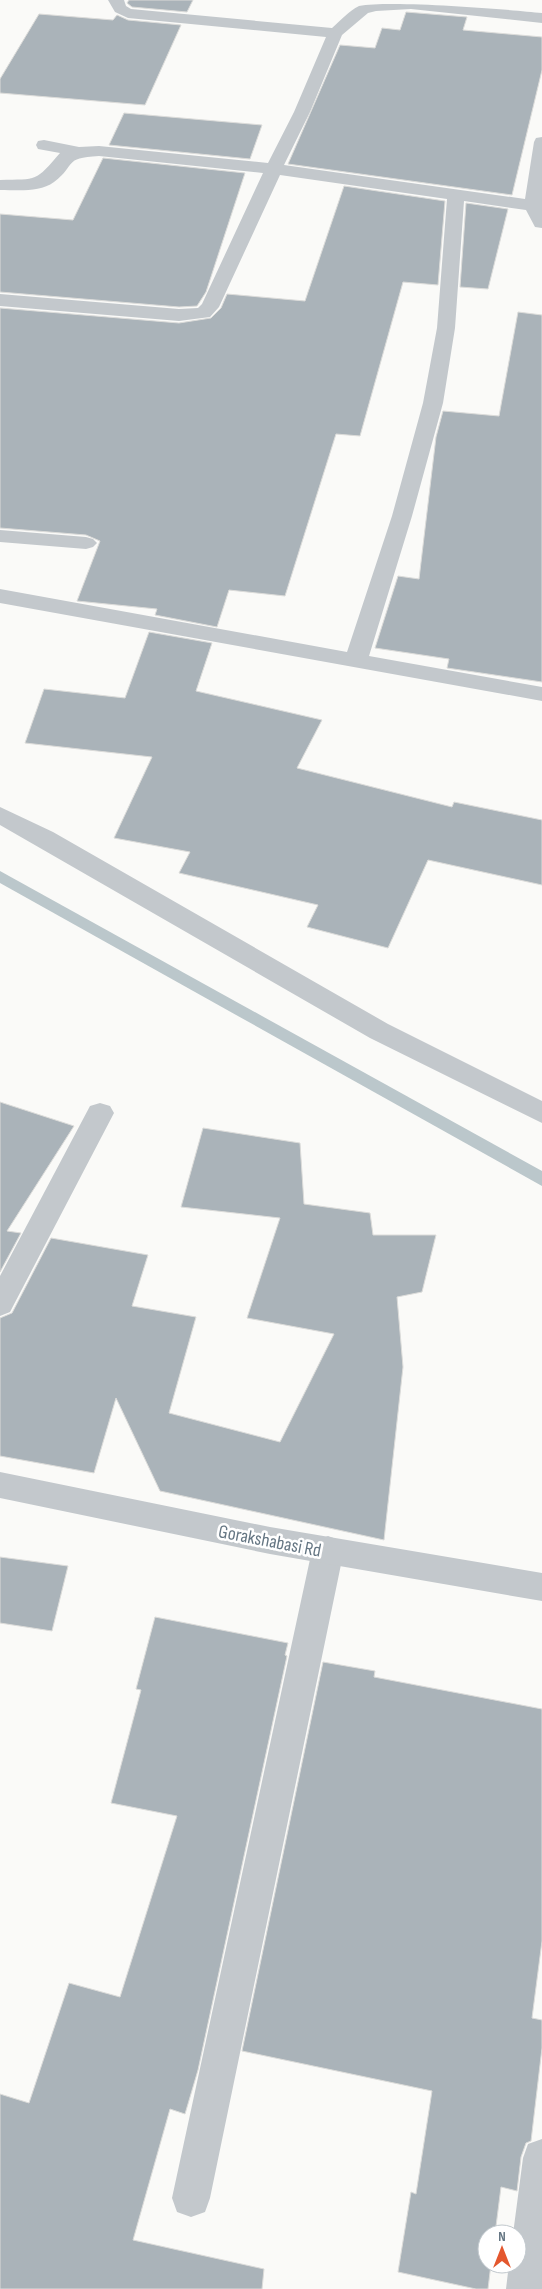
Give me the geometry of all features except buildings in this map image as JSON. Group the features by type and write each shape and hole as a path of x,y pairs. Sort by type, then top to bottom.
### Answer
{"street":[{"path":"116,0 120,9 128,13 335,33"},
{"path":"0,300 179,314 203,313 210,307 302,112 335,33 363,10 374,6 411,4 542,18"},
{"path":"542,142 537,207 542,224"},
{"path":"44,144 79,152 99,151 275,169 537,207"},
{"path":"0,185 35,184 48,178 66,157 79,152"},
{"path":"356,660 402,516 433,403 446,328 456,195"},
{"path":"1,538 86,543"},
{"path":"0,596 542,694"},
{"path":"0,815 53,842 379,1031 542,1113"},
{"path":"0,1304 100,1113"},
{"name":"Gorakshabasi Rd","path":"0,1485 98,1507 328,1550 542,1587"},
{"path":"191,2198 328,1550"},
{"path":"526,2289 542,2158"}],"waterway":[{"path":"0,876 542,1179"}]}
